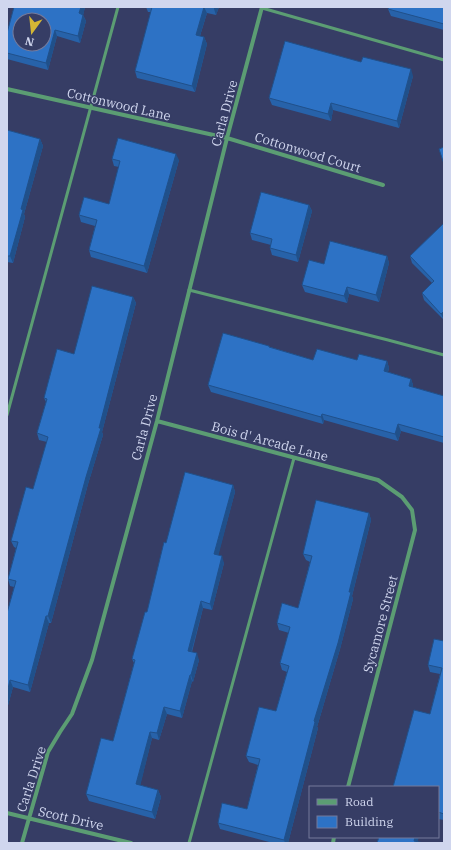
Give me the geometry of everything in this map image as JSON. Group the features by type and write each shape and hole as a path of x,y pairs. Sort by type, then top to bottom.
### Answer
{"street":[{"name":"Carla Drive","path":"22,843 48,752 72,714 92,660 157,421 227,138 262,8"},
{"name":"Cottonwood Lane","path":"7,89 227,138"},
{"name":"Cottonwood Court","path":"227,138 383,185"},
{"name":"Bois d' Arcade Lane","path":"157,421 378,480"},
{"name":"Sycamore Street","path":"348,786 415,530 412,510 402,497 378,480"},
{"name":"Scott Drive","path":"7,813 130,843"}],"lane":[{"path":"7,415 118,7"},
{"path":"262,8 444,60"},
{"path":"189,290 444,355"},
{"path":"189,843 294,458"}],"building":[{"path":"14,7 81,7 79,13 83,15 78,36 55,30 52,41 52,12 13,12"},
{"path":"152,7 204,7 196,35 204,37 192,86 135,71"},
{"path":"389,7 444,7 444,24 388,9"},
{"path":"12,14 12,52 49,52 46,63 7,53 7,33"},
{"path":"285,41 361,62 363,57 411,69 397,121 331,103 328,114 269,98"},
{"path":"7,130 40,139 10,256 7,256"},
{"path":"118,138 176,154 144,266 89,250 97,220 79,215 84,197 109,204 120,161 112,159"},
{"path":"444,147 444,164 439,149"},
{"path":"261,192 309,205 296,255 270,248 272,239 250,233"},
{"path":"444,223 444,311 441,314 422,293 434,281 410,256"},
{"path":"330,241 387,256 376,295 347,287 344,296 302,285 309,260 324,264"},
{"path":"92,286 133,297 99,428 101,428 48,616 46,616 28,685 10,680 7,693 7,613 16,581 8,579 18,542 11,541 26,487 33,489 48,437 37,433 47,399 44,398 57,349 74,354"},
{"path":"223,333 313,360 317,349 357,360 359,354 387,361 384,371 411,379 409,386 444,396 444,437 398,424 395,434 322,414 321,417 208,385"},
{"path":"185,472 233,485 214,554 222,556 210,604 201,601 188,651 197,653 180,711 164,707 157,733 150,732 136,784 158,790 152,812 86,794 101,738 113,741 135,660 132,659 145,612 147,612 164,542 166,543"},
{"path":"316,500 369,513 338,643 314,721 315,722 284,840 218,823 222,803 247,809 260,759 246,756 259,707 276,711 289,666 280,663 290,627 277,623 282,603 298,608 312,556 303,554"},
{"path":"434,639 444,641 444,814 439,812 439,786 393,786 414,710 430,714 442,668 428,665"},
{"path":"379,838 415,838 414,841 424,843 377,843"}]}
